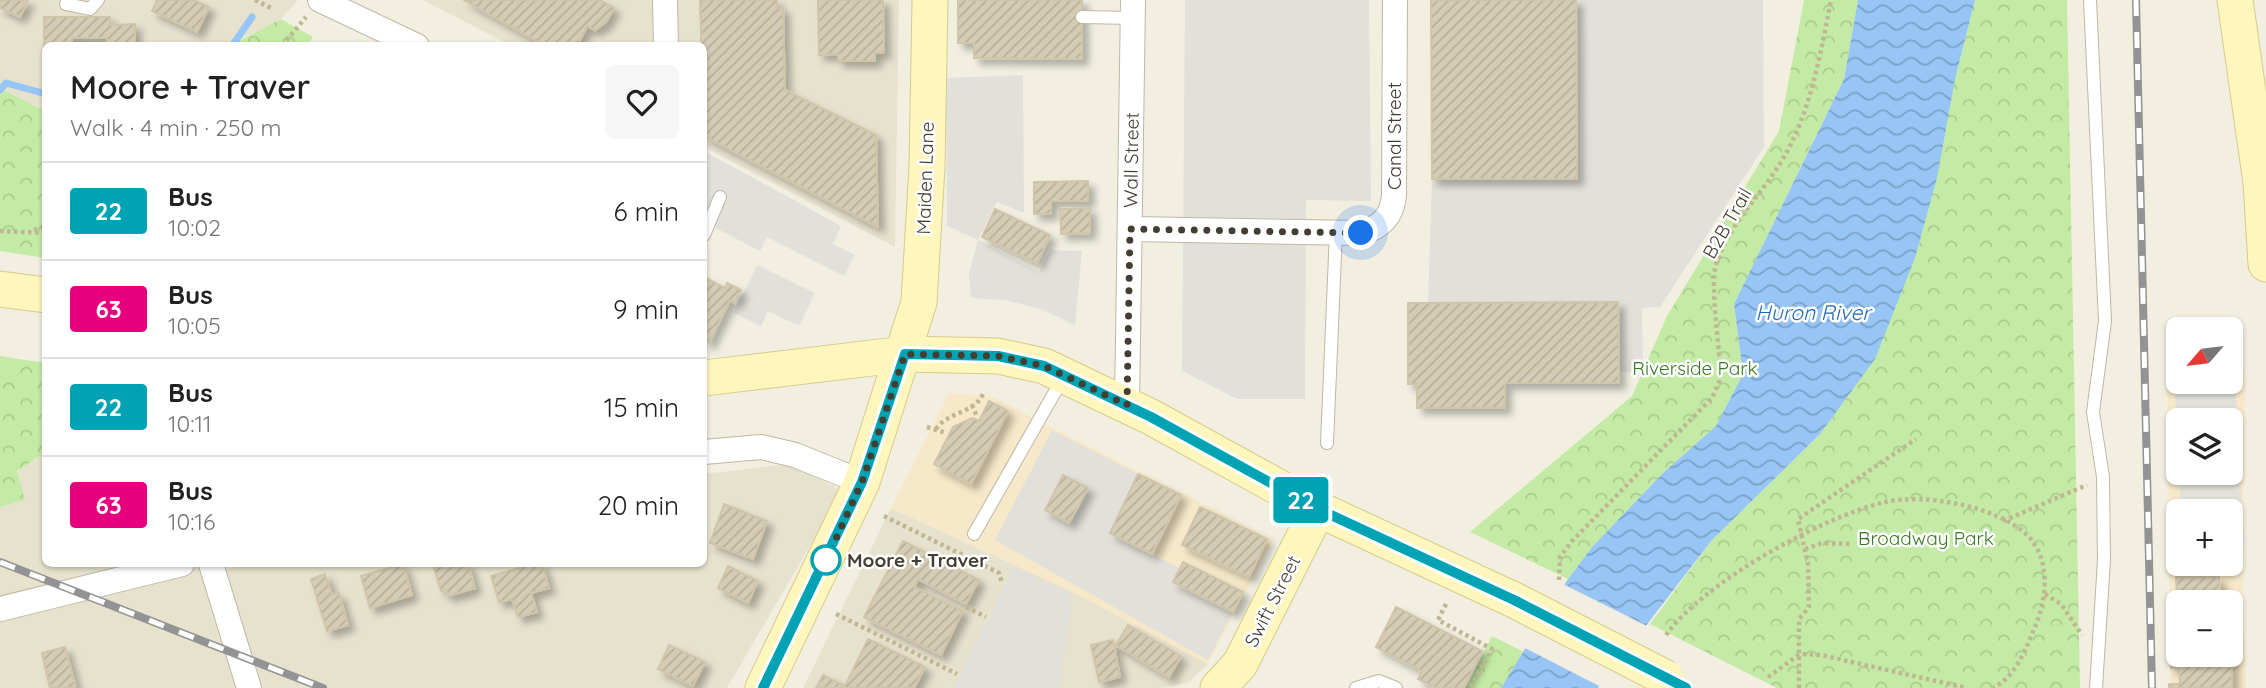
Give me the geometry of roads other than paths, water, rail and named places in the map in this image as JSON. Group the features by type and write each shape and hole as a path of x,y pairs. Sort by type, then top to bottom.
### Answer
{"main road":[{"name":"Maiden Lane","path":"763,688 862,482 905,354 919,302 930,0"},
{"path":"2235,0 2263,183 2266,264"},
{"path":"0,289 42,294"},
{"path":"707,378 905,354 998,356 1044,366 1127,405 1318,509 1514,600 1676,683"},
{"name":"Swift Street","path":"1218,688 1240,664 1318,509"}],"street":[{"path":"665,0 666,42"},
{"name":"Canal Street","path":"1130,229 1336,232 1372,230 1392,211 1395,0"},
{"path":"313,8 406,42"},
{"name":"Wall Street","path":"1127,405 1133,9"},
{"path":"707,452 761,447 795,455 862,482"},
{"path":"0,609 170,567"},
{"path":"212,567 250,688"}],"lane":[{"path":"66,4 90,9 98,0"},
{"path":"2090,0 2105,321 2093,412 2102,470 2104,560 2096,688"},
{"path":"1082,17 1133,9"},
{"path":"707,228 720,197"},
{"path":"1327,443 1336,232"},
{"path":"974,534 1065,375"},
{"path":"1356,688 1379,681 1396,688"}],"water":[{"name":"Huron River","path":"1858,0 1975,0 1955,79 1937,178 1915,258 1875,359 1820,434 1712,540 1598,688 1501,688 1568,579 1592,547 1663,473 1716,426 1743,374 1734,304 1844,79"}],"waterway":[{"path":"235,42 252,17"},
{"path":"0,90 6,83 42,93"}],"railway":[{"path":"2136,0 2152,688"},
{"path":"0,562 323,688"}],"place":[{"name":"Moore + Traver","path":"826,560"}],"park label":[{"name":"Riverside Park","path":"1695,368"},
{"name":"Broadway Park","path":"1926,538"}]}
